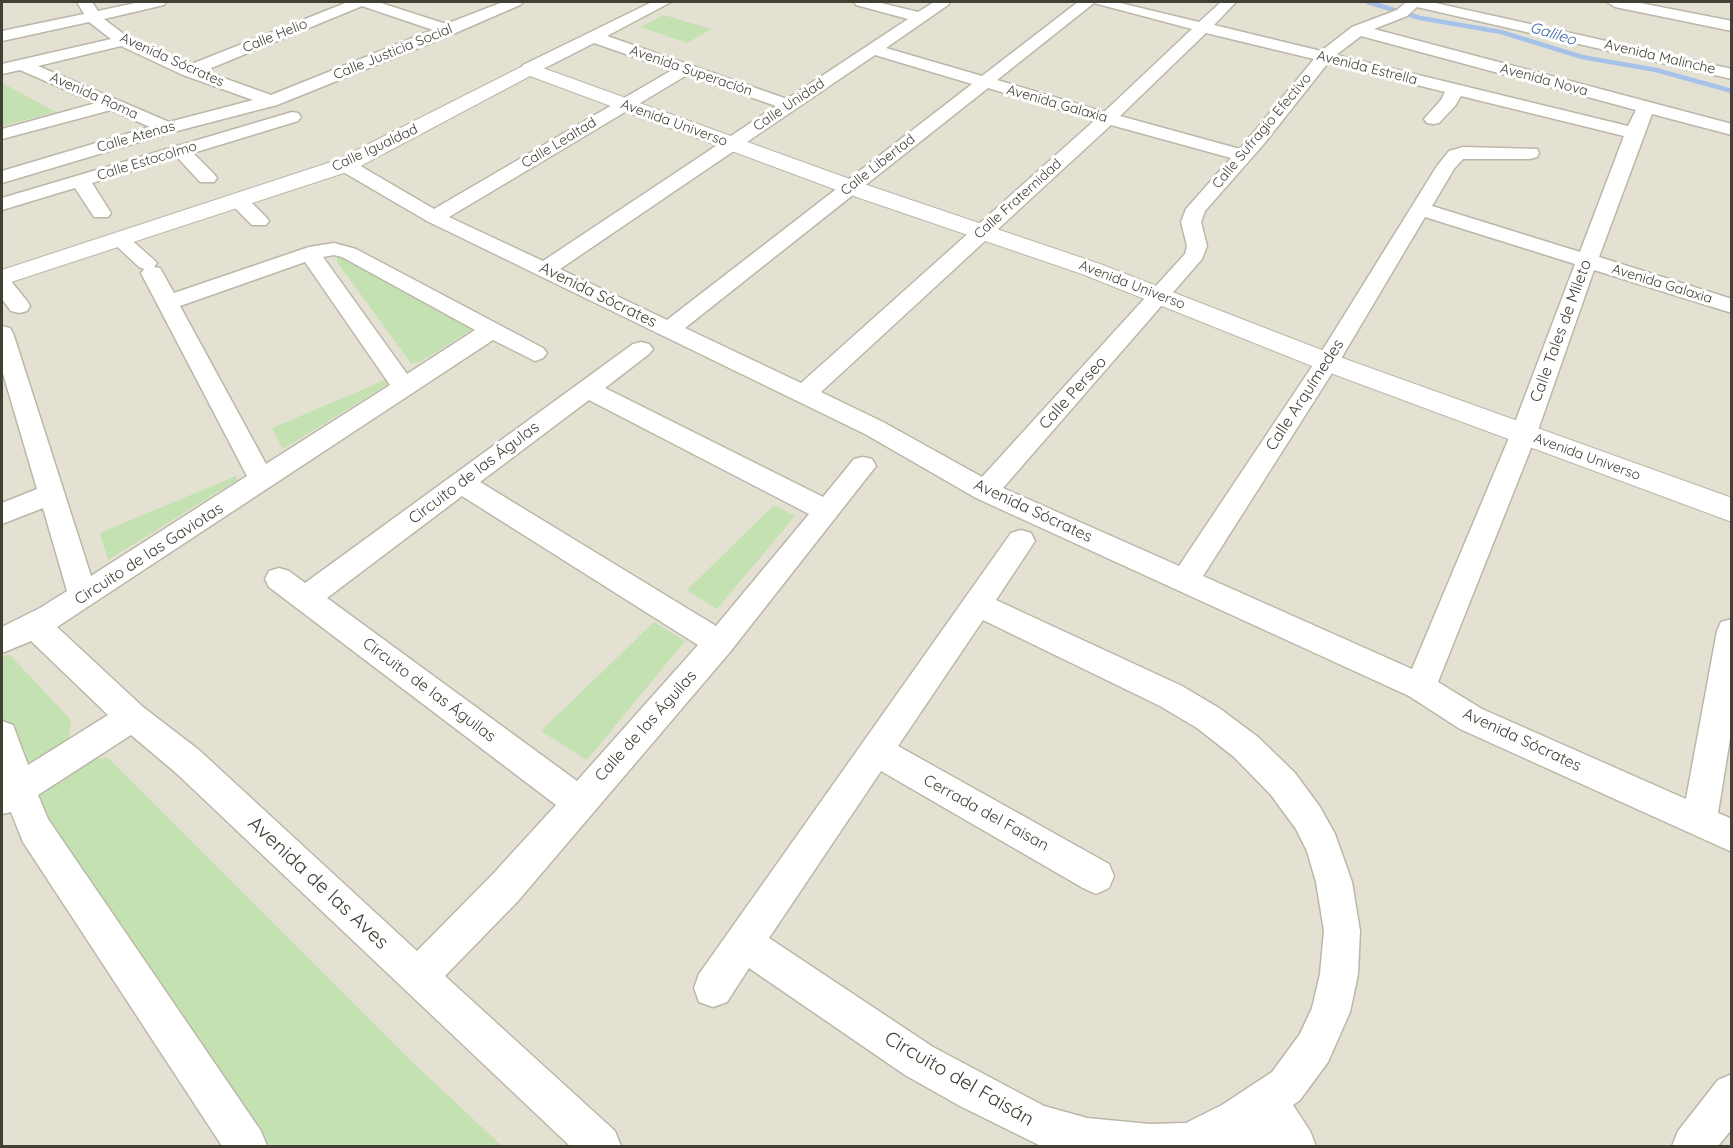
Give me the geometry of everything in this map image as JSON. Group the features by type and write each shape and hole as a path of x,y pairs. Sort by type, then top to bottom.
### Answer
{"street":[{"path":"2,36 89,9 159,2"},
{"path":"362,2 434,23 447,31"},
{"name":"Calle Helio","path":"189,71 362,2"},
{"name":"Calle Justicia Social","path":"271,101 515,2"},
{"name":"Calle Igualdad","path":"2,278 345,165 663,2"},
{"path":"861,2 920,17"},
{"name":"Calle Unidad","path":"545,269 943,2"},
{"name":"Calle Libertad","path":"669,329 1087,2"},
{"name":"Avenida Estrella","path":"1100,2 1634,133"},
{"name":"Calle Fraternidad","path":"804,394 1107,118 1229,2"},
{"name":"Calle Sufragio Efectivo","path":"1162,296 1195,255 1197,246 1191,222 1196,210 1324,57 1358,30 1402,14 1414,2"},
{"name":"Avenida Malinche","path":"1414,2 1632,45 1731,74"},
{"path":"1615,2 1731,26"},
{"name":"Avenida Sócrates","path":"89,9 123,41 189,71 271,101"},
{"name":"Avenida Nova","path":"1358,30 1731,130"},
{"name":"Avenida Superación","path":"593,37 789,105"},
{"path":"2,69 123,41"},
{"name":"Avenida Galaxia","path":"873,49 1242,155"},
{"name":"Avenida Roma","path":"21,64 167,128"},
{"name":"Avenida Universo","path":"530,69 850,187 1091,269 1327,362 1731,510"},
{"name":"Calle Lealtad","path":"434,217 685,69"},
{"path":"1433,118 1449,102 1455,89"},
{"name":"Calle Atenas","path":"2,177 167,128 271,101"},
{"path":"2,134 112,104"},
{"name":"Calle Tales de Mileto","path":"1419,687 1524,434 1634,133 1646,108"},
{"name":"Calle Estocolmo","path":"2,204 292,117"},
{"path":"181,151 207,178"},
{"name":"Calle Arquímedes","path":"1185,580 1327,362 1422,209 1446,166 1456,155 1530,153"},
{"name":"Avenida Sócrates","path":"345,165 434,217 874,428 985,490 1419,687 1471,719 1731,836"},
{"path":"80,180 101,213"},
{"path":"239,201 259,221"},
{"name":"Avenida Galaxia","path":"1422,209 1731,306"},
{"path":"120,240 149,268 262,480"},
{"path":"169,302 309,254 334,249 349,253 535,353"},
{"path":"309,254 405,387"},
{"path":"2,285 19,306"},
{"name":"Calle Perseo","path":"985,490 1162,296"},
{"name":"Circuito de las Gaviotas","path":"2,641 83,596 492,330"},
{"path":"2,333 6,361 83,596"},
{"name":"Circuito de las Águlas","path":"306,598 641,349"},
{"path":"587,389 825,510"},
{"name":"Calle de las Águilas","path":"419,975 505,888 719,644 825,510 863,466"},
{"path":"461,483 719,644"},
{"path":"2,514 51,494"},
{"path":"713,988 1021,540"},
{"name":"Circuito de las Águilas","path":"279,579 579,802"},
{"name":"Circuito del Faisán","path":"744,943 919,1061 1038,1125 1087,1139 1150,1145 1188,1144 1252,1122 1286,1086 1314,1048 1331,1012 1339,974 1342,931 1334,882 1323,846 1308,818 1282,784 1246,747 1208,717 1172,696 978,604"},
{"name":"Avenida de las Aves","path":"33,624 132,717 187,761 600,1146"},
{"path":"1699,821 1731,631"},
{"path":"10,795 132,717"},
{"path":"2,735 10,795 246,1146"},
{"name":"Cerrada del Faisan","path":"876,751 1096,876"},
{"path":"1694,1146 1731,1094"},
{"path":"1252,1122 1295,1146"}],"shaded area":[{"path":"2,2 1731,2 1731,1146 2,1146"}],"green space":[{"path":"664,15 711,29 687,43 640,27"},
{"path":"2,83 56,112 2,126"},
{"path":"337,257 344,257 474,328 420,362 411,363 337,262"},
{"path":"385,380 388,384 283,449 272,428"},
{"path":"236,476 237,480 108,560 100,533"},
{"path":"774,505 795,516 717,609 687,590"},
{"path":"654,622 685,641 587,760 541,731"},
{"path":"10,655 71,720 69,738 59,749 42,759 25,763 7,754 2,728 2,656"},
{"path":"108,758 407,1057 502,1146 238,1146 28,807 51,779 81,760"}],"waterway":[{"name":"Galileo","path":"1368,2 1420,18 1501,32 1582,57 1656,70 1732,91"}]}
